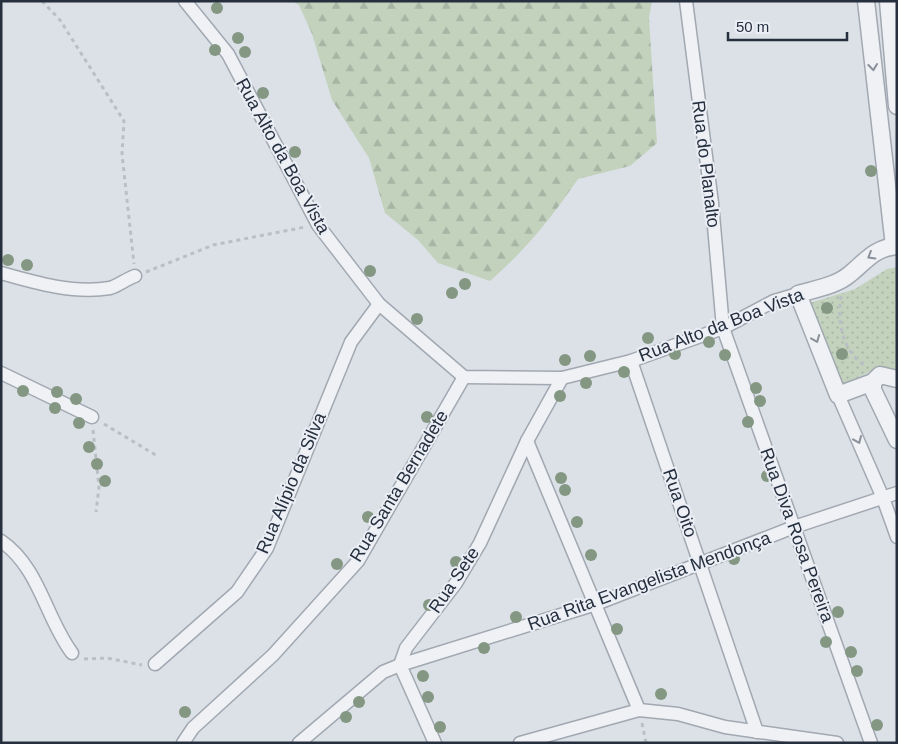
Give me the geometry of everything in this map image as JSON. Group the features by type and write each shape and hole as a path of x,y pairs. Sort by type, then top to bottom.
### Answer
{"street":[{"name":"Rua Alto da Boa Vista","path":"185,1 228,54 318,225 380,304 464,377 562,378 632,361 723,328 774,301 833,284 850,274 862,261 877,252 895,246"},
{"name":"Rua do Planalto","path":"686,1 712,203 723,328"},
{"path":"866,1 895,246"},
{"path":"888,1 897,106"},
{"path":"1,273 74,289 112,288 135,276"},
{"path":"798,294 838,395 883,498 897,537"},
{"name":"Rua Alípio da Silva","path":"155,664 237,592 267,548 351,342 380,304"},
{"name":"Rua Diva Rosa Pereira","path":"723,328 871,743"},
{"name":"Rua Oito","path":"632,361 757,732"},
{"path":"1,373 92,417"},
{"name":"Rua Santa Bernadete","path":"183,743 193,728 273,655 358,560 464,377"},
{"name":"Rua Sete","path":"400,664 406,648 456,583 480,543 527,442 562,378"},
{"path":"838,395 877,379 897,379"},
{"path":"877,379 873,390 897,440"},
{"path":"527,442 639,710"},
{"name":"Rua Rita Evangelista Mendonça","path":"400,664 596,604 794,527 897,493"},
{"path":"1,541 16,551 30,571 63,642 72,653"},
{"path":"299,743 383,672 400,664 435,743"},
{"path":"520,743 639,710 678,714 725,727 837,743"},
{"path":"174,743 193,728"}],"path":[{"path":"42,1 60,20 124,121 122,154 135,276 213,245 318,225"},
{"path":"850,274 841,296 838,316 845,342 861,363 877,379"},
{"path":"92,417 159,458"},
{"path":"92,417 99,487 96,512"},
{"path":"72,653 82,659 107,658 147,666 155,664"},
{"path":"639,710 646,743"}],"green space":[{"path":"292,1 652,1 649,18 657,143 630,166 578,179 537,233 515,258 490,281 438,263 418,240 385,213 369,158 332,100 312,34 299,5"},
{"path":"897,267 897,370 881,367 843,384 810,303 855,289 887,269"}]}
